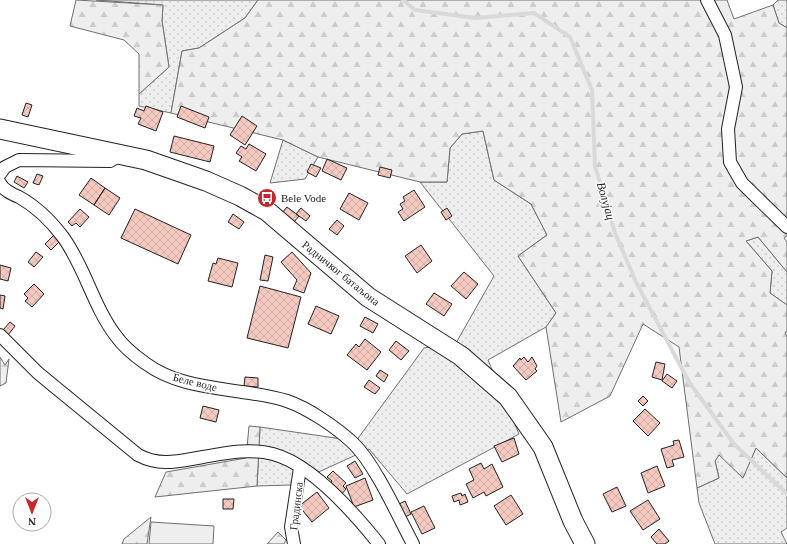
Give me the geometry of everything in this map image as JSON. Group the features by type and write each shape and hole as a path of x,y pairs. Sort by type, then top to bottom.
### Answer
{"main road":[{"name":"Радничког батаљона","path":"0,129 121,154 177,170 240,196 267,211 368,297 445,344 476,367 508,397 536,434 549,459 565,502 585,544"}],"street":[{"path":"707,0 725,35 736,87 728,129 730,162 742,183 787,226"},
{"path":"0,174 5,167 19,160 110,161 116,159 121,154"},
{"name":"Беле воде","path":"0,183 6,190 38,210 50,221 64,238 77,260 116,337 144,363 160,373 182,381 203,386 270,396 288,401 330,425 353,443 368,461 413,544"},
{"path":"0,335 38,373 128,447 147,460 157,463 169,462 226,452 256,451 273,454 291,461 334,495 351,511 379,544"},
{"name":"Градинска","path":"294,544 291,527 296,508 300,468"}],"green space":[{"path":"76,0 163,5 162,21 169,67 139,94 139,54 124,40 70,26"},
{"path":"96,0 258,0 245,18 199,48 182,51 171,113 139,106 139,94 169,67 162,21 163,5"},
{"path":"258,0 727,0 734,19 773,5 779,23 787,28 787,236 784,238 787,242 787,272 758,237 746,241 772,271 770,293 787,305 787,332 785,332 787,337 787,478 756,448 743,478 719,455 715,461 719,478 697,488 679,347 643,324 610,396 561,422 546,327 556,313 518,256 547,235 531,204 494,180 483,131 462,134 450,148 447,182 420,182 318,157 283,140 171,113 182,51 199,48 245,18"},
{"path":"778,0 787,0 787,28 779,23 773,5"},
{"path":"483,131 494,180 531,204 547,235 518,256 556,313 546,327 488,360 519,434 407,494 369,449 290,485 257,486 260,427 356,441 424,348 456,343 494,276 420,182 447,182 450,148 462,134"},
{"path":"283,140 318,157 305,179 270,183"},
{"path":"758,237 787,272 787,305 770,293 772,271 746,241"},
{"path":"0,357 5,365 9,359 6,383 0,386"},
{"path":"249,426 260,427 257,486 155,497 166,472 246,458"},
{"path":"756,448 787,478 787,528 781,532 787,544 715,544 699,503 697,488 719,478 715,461 719,454 743,477"},
{"path":"151,517 147,544 122,544 124,539"},
{"path":"151,522 214,526 213,544 149,544"},
{"path":"278,532 286,540 284,544 267,544"}],"building":[{"path":"26,103 32,105 28,117 22,115"},
{"path":"146,106 163,112 156,131 138,124 141,118 134,116 137,108 144,111"},
{"path":"181,106 209,117 205,128 177,117"},
{"path":"242,116 257,126 245,145 230,135"},
{"path":"174,136 214,146 210,162 170,152"},
{"path":"249,144 266,154 256,171 239,161 242,157 236,153 241,146 246,149"},
{"path":"327,159 347,168 341,180 322,171"},
{"path":"311,164 321,168 316,177 307,172"},
{"path":"380,167 392,170 390,178 378,175"},
{"path":"37,174 43,176 39,185 33,183"},
{"path":"17,176 28,182 24,188 14,182"},
{"path":"91,178 105,188 94,205 79,195"},
{"path":"105,188 120,198 109,215 94,205"},
{"path":"414,190 425,207 404,221 398,212 403,209 400,204 405,201 403,197"},
{"path":"349,193 368,203 359,220 340,209"},
{"path":"287,207 299,216 294,222 282,213"},
{"path":"301,208 310,216 306,221 296,214"},
{"path":"447,208 452,216 446,220 441,212"},
{"path":"80,209 89,217 80,227 76,223 72,226 68,222"},
{"path":"135,209 191,235 178,264 121,238"},
{"path":"233,214 244,222 239,229 228,222"},
{"path":"337,220 344,226 337,235 329,229"},
{"path":"55,234 61,240 51,250 45,244"},
{"path":"421,245 432,261 417,273 405,256"},
{"path":"36,252 43,257 34,267 28,262"},
{"path":"292,252 311,273 304,293 293,289 297,280 281,262"},
{"path":"265,255 273,257 268,281 260,280"},
{"path":"218,258 238,263 232,287 208,281 213,263 216,264"},
{"path":"0,265 11,268 8,281 0,279"},
{"path":"464,272 478,284 466,299 451,286"},
{"path":"34,284 44,294 32,307 25,301 28,298 24,294"},
{"path":"260,286 301,297 288,348 247,338"},
{"path":"434,293 452,304 444,316 426,304"},
{"path":"0,295 5,296 3,309 0,308"},
{"path":"316,306 339,316 331,334 308,324"},
{"path":"365,317 378,324 373,333 360,326"},
{"path":"10,322 15,326 8,335 3,330"},
{"path":"365,339 381,352 367,370 347,355 356,344 359,347"},
{"path":"396,341 409,351 401,360 389,350"},
{"path":"524,357 528,362 532,357 537,366 535,369 537,371 526,380 513,366 520,358 521,360"},
{"path":"656,362 665,364 662,380 652,377"},
{"path":"380,370 388,375 384,382 376,376"},
{"path":"667,374 677,381 672,388 662,381"},
{"path":"245,377 258,378 258,387 244,386"},
{"path":"369,380 380,388 375,394 364,387"},
{"path":"643,396 648,401 643,406 638,401"},
{"path":"203,406 219,410 216,422 200,418"},
{"path":"645,409 660,423 648,436 633,421"},
{"path":"514,438 519,454 502,462 494,446"},
{"path":"679,440 684,457 672,460 674,466 667,468 661,449 674,445 673,441"},
{"path":"355,461 363,474 355,478 347,466"},
{"path":"481,463 484,469 492,464 503,487 486,496 484,492 473,498 466,484 474,480 469,469"},
{"path":"657,466 665,486 648,493 641,473"},
{"path":"333,471 346,483 343,486 346,489 341,495 330,484 332,481 327,477"},
{"path":"365,478 373,500 354,507 346,486"},
{"path":"617,487 626,506 612,512 603,494"},
{"path":"317,492 329,508 312,522 299,506"},
{"path":"461,493 462,496 465,494 468,502 460,505 459,500 454,502 452,496"},
{"path":"511,495 523,514 506,525 494,506"},
{"path":"223,499 234,499 233,509 223,509"},
{"path":"648,500 660,519 643,530 630,511"},
{"path":"405,501 411,514 403,518 397,505"},
{"path":"424,506 435,528 422,534 411,512"},
{"path":"659,529 669,541 665,544 657,544 651,537"}],"waterway":[{"name":"Волујац","path":"403,0 415,10 476,18 534,13 570,37 592,90 595,166 615,233 636,282 689,382 734,444 787,494"}],"place":[{"name":"Bele Vode","path":"267,198"}]}
